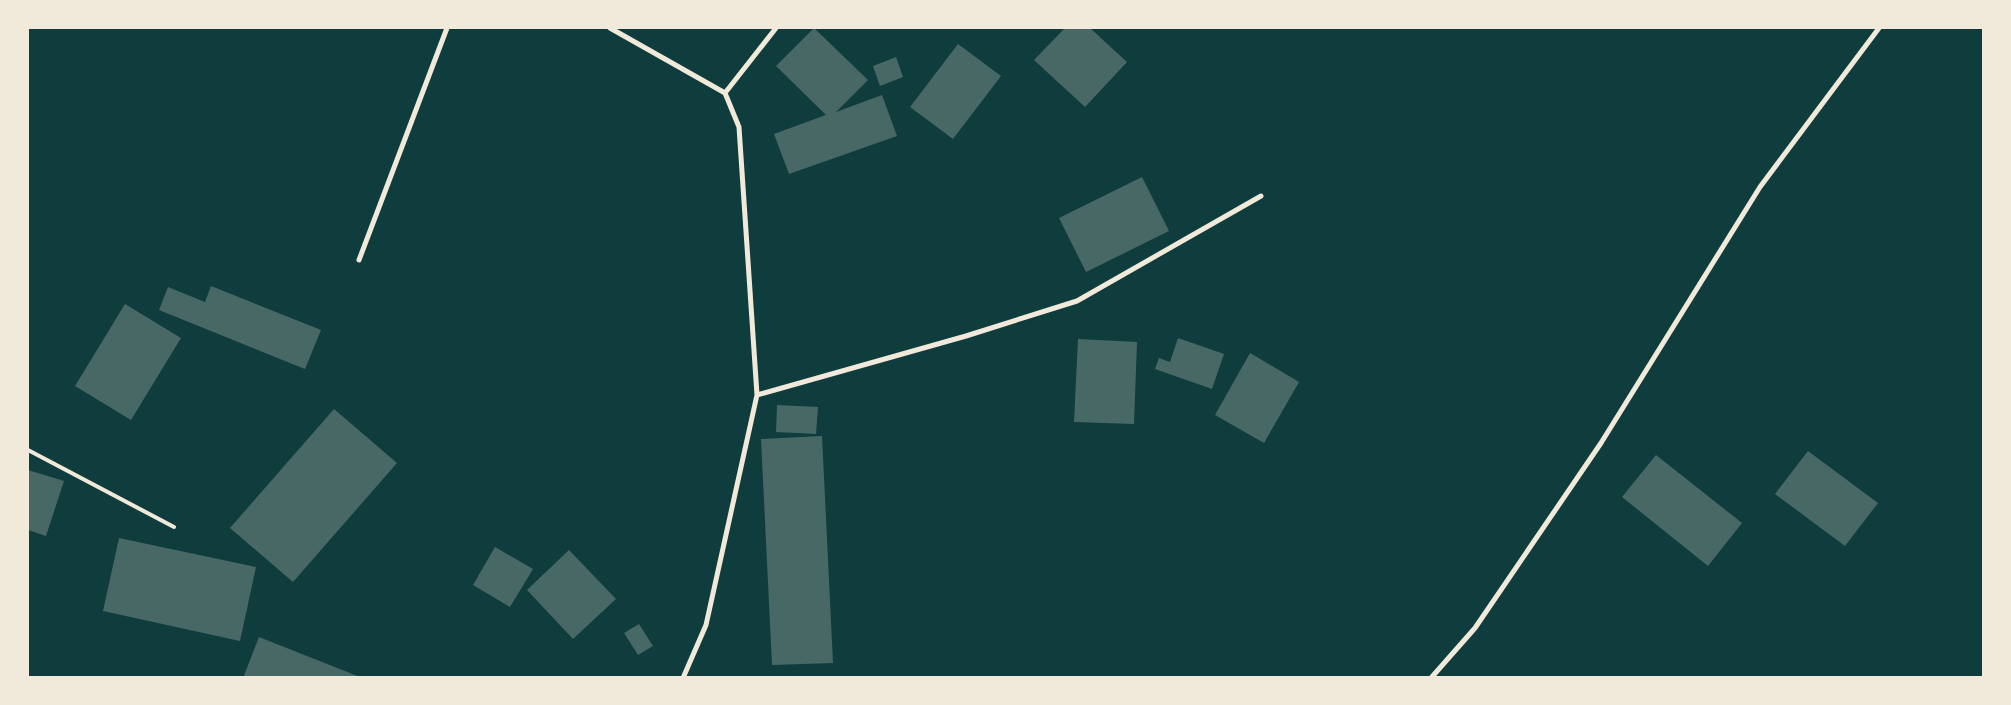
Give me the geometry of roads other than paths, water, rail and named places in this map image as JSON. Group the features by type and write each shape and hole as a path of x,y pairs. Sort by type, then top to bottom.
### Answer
{"street":[{"path":"359,260 448,28"},
{"path":"610,28 725,93 739,127 757,395 706,625 683,678"},
{"path":"725,93 776,28"},
{"path":"1431,678 1475,628 1601,442 1760,187 1879,28"},
{"path":"757,395 966,336 1076,302 1261,196"}],"lane":[{"path":"28,450 174,527"}]}
